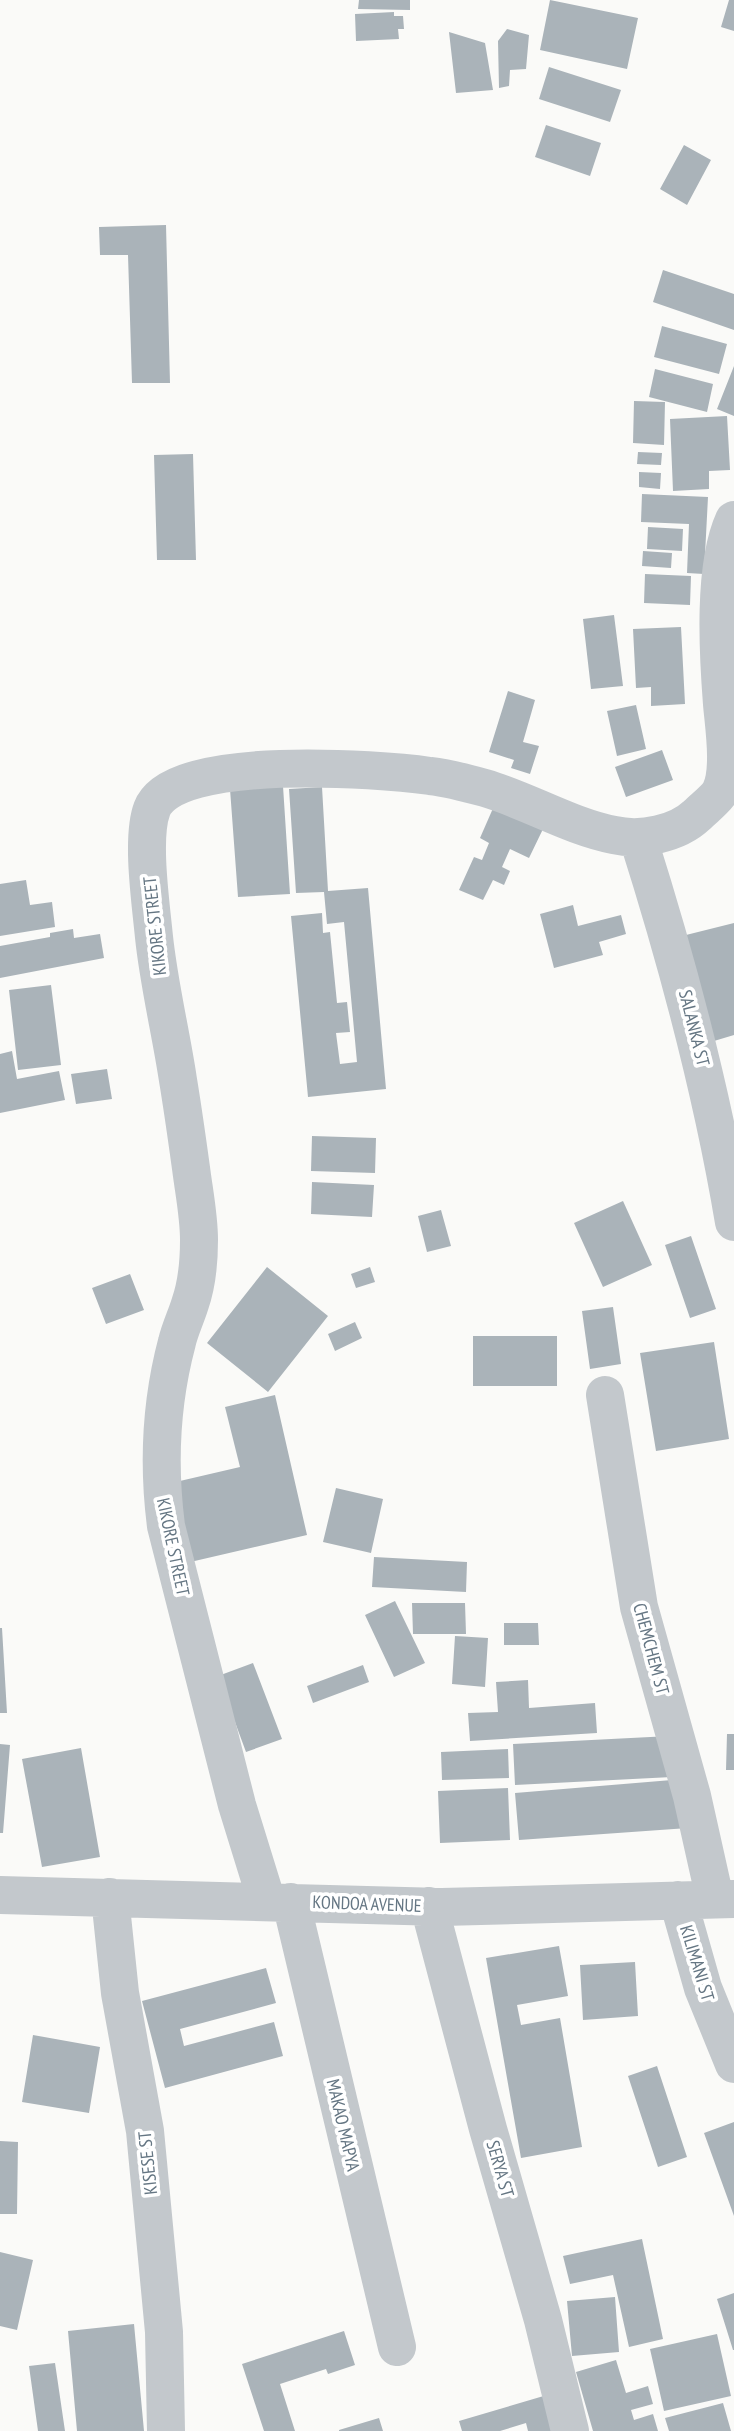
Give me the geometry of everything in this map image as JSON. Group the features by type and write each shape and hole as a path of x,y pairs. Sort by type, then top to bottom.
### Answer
{"street":[{"name":"KIKORE STREET","path":"279,1902 237,1805 166,1525 161,1489 162,1427 177,1338 191,1302 197,1274 199,1240 197,1205 186,1130 155,940 148,845 153,804 182,783 232,773 344,768 435,776 486,788 614,835 638,838 673,829 692,819 720,792 725,769 718,639 719,603 729,532 734,520"},
{"name":"SALANKA ST","path":"638,838 672,944 710,1091 734,1222"},
{"name":"CHEMCHEM ST","path":"605,1395 639,1607 692,1796 725,1899"},
{"name":"KONDOA AVENUE","path":"0,1895 429,1906 725,1899"},
{"name":"KISESE ST","path":"110,1896 120,1993 145,2131 164,2332 166,2431"},
{"name":"KILIMANI ST","path":"678,1900 703,1988 734,2064"},
{"name":"MAKAO MAPYA","path":"279,1902 397,2347"},
{"name":"SERYA ST","path":"429,1906 488,2129 544,2320 570,2431"}],"building":[{"path":"359,0 410,0 410,10 358,9"},
{"path":"550,0 638,18 627,69 540,50"},
{"path":"729,0 734,0 734,31 721,27"},
{"path":"394,12 394,16 403,16 404,29 398,29 399,39 356,41 355,14"},
{"path":"507,29 529,35 526,69 510,70 509,86 499,88 498,41"},
{"path":"449,32 485,43 493,90 456,93"},
{"path":"549,67 621,90 610,122 539,99"},
{"path":"546,125 601,143 590,176 535,157"},
{"path":"684,145 711,160 687,205 660,189"},
{"path":"166,225 170,383 132,383 128,255 100,255 99,227"},
{"path":"663,270 734,294 734,330 653,302"},
{"path":"662,326 727,344 719,374 654,357"},
{"path":"734,366 734,416 717,409"},
{"path":"655,369 713,384 707,412 649,397"},
{"path":"634,401 665,402 664,445 633,443"},
{"path":"727,416 730,470 709,471 709,489 673,491 670,419"},
{"path":"638,452 662,453 661,465 637,464"},
{"path":"193,454 196,560 157,560 154,455"},
{"path":"639,472 661,473 660,489 639,487"},
{"path":"642,494 708,497 704,574 687,573 689,524 641,522"},
{"path":"648,527 683,529 682,551 647,549"},
{"path":"643,551 672,553 671,568 642,566"},
{"path":"645,574 691,576 690,605 644,603"},
{"path":"614,615 623,686 591,689 583,619"},
{"path":"681,627 685,704 651,706 651,687 636,688 633,629"},
{"path":"508,691 535,700 523,742 539,746 530,774 511,768 514,760 489,752"},
{"path":"636,705 646,749 617,756 607,711"},
{"path":"662,750 673,780 626,797 615,767"},
{"path":"283,786 290,894 238,897 230,789"},
{"path":"322,787 328,891 368,888 386,1089 308,1097 291,916 322,913 323,933 330,932 337,1003 347,1002 350,1032 336,1033 340,1064 357,1062 344,922 327,924 324,892 296,893 289,789"},
{"path":"494,806 543,829 529,858 510,849 502,867 510,871 504,885 493,880 483,900 459,890 474,857 482,860 489,843 480,838"},
{"path":"26,880 30,905 52,902 55,927 0,936 0,884"},
{"path":"573,905 578,926 621,915 626,934 599,942 603,955 554,968 540,914"},
{"path":"734,923 734,1035 714,1041 686,935"},
{"path":"73,929 74,938 100,934 104,958 0,978 0,946 50,937 50,933"},
{"path":"51,985 61,1065 18,1070 9,990"},
{"path":"12,1051 17,1079 59,1071 65,1100 0,1113 0,1054"},
{"path":"107,1069 112,1099 76,1104 71,1074"},
{"path":"312,1136 376,1138 375,1173 311,1171"},
{"path":"312,1182 374,1185 372,1217 311,1214"},
{"path":"623,1201 652,1265 603,1287 574,1223"},
{"path":"441,1210 451,1246 427,1252 418,1216"},
{"path":"691,1236 716,1309 690,1318 665,1245"},
{"path":"267,1267 328,1316 268,1392 207,1343"},
{"path":"370,1267 375,1282 356,1288 351,1274"},
{"path":"130,1274 144,1310 106,1324 92,1288"},
{"path":"613,1307 621,1364 590,1369 582,1311"},
{"path":"355,1322 362,1338 335,1351 328,1334"},
{"path":"473,1336 557,1336 557,1386 473,1386"},
{"path":"714,1342 729,1439 656,1451 640,1353"},
{"path":"275,1395 307,1535 186,1563 167,1484 240,1467 225,1407"},
{"path":"336,1488 383,1499 371,1553 323,1542"},
{"path":"374,1557 467,1562 466,1592 372,1587"},
{"path":"395,1601 425,1663 394,1677 365,1615"},
{"path":"412,1603 465,1603 466,1634 413,1634"},
{"path":"504,1623 538,1623 539,1645 504,1645"},
{"path":"2,1628 7,1713 0,1713"},
{"path":"455,1636 488,1638 485,1687 452,1684"},
{"path":"253,1663 282,1739 246,1752 218,1676"},
{"path":"363,1665 369,1682 313,1703 307,1686"},
{"path":"528,1680 529,1708 595,1703 597,1733 470,1741 468,1713 498,1712 496,1682"},
{"path":"727,1734 734,1734 734,1770 726,1770"},
{"path":"670,1736 672,1777 515,1785 513,1744"},
{"path":"0,1744 10,1745 3,1833 0,1833"},
{"path":"81,1748 100,1857 42,1867 22,1759"},
{"path":"508,1749 509,1778 442,1780 441,1752"},
{"path":"684,1779 688,1828 519,1840 515,1793"},
{"path":"508,1788 510,1840 440,1843 438,1791"},
{"path":"559,1946 568,1996 517,2005 521,2025 560,2018 582,2147 521,2158 486,1958"},
{"path":"635,1962 638,2016 583,2020 580,1965"},
{"path":"266,1968 276,2003 180,2029 184,2046 274,2022 283,2056 165,2088 142,2001"},
{"path":"33,2035 100,2047 89,2113 22,2102"},
{"path":"657,2066 687,2157 658,2167 628,2076"},
{"path":"734,2122 734,2216 704,2133"},
{"path":"0,2141 18,2142 17,2214 0,2214"},
{"path":"642,2239 663,2339 629,2347 613,2275 570,2284 563,2256"},
{"path":"0,2252 33,2260 17,2330 0,2326"},
{"path":"734,2293 734,2350 733,2350 717,2299"},
{"path":"615,2297 619,2352 572,2356 567,2301"},
{"path":"134,2324 144,2431 77,2431 68,2331"},
{"path":"344,2331 355,2365 328,2374 326,2369 280,2384 295,2431 264,2431 242,2364"},
{"path":"717,2334 731,2396 664,2411 650,2349"},
{"path":"616,2360 626,2393 648,2386 653,2404 631,2410 634,2420 653,2414 658,2431 593,2431 576,2372"},
{"path":"55,2363 65,2431 38,2431 29,2366"},
{"path":"547,2395 558,2431 528,2431 526,2423 500,2431 462,2431 459,2421"},
{"path":"723,2403 731,2431 669,2431 665,2418"},
{"path":"379,2418 383,2431 339,2431 339,2430"}]}
